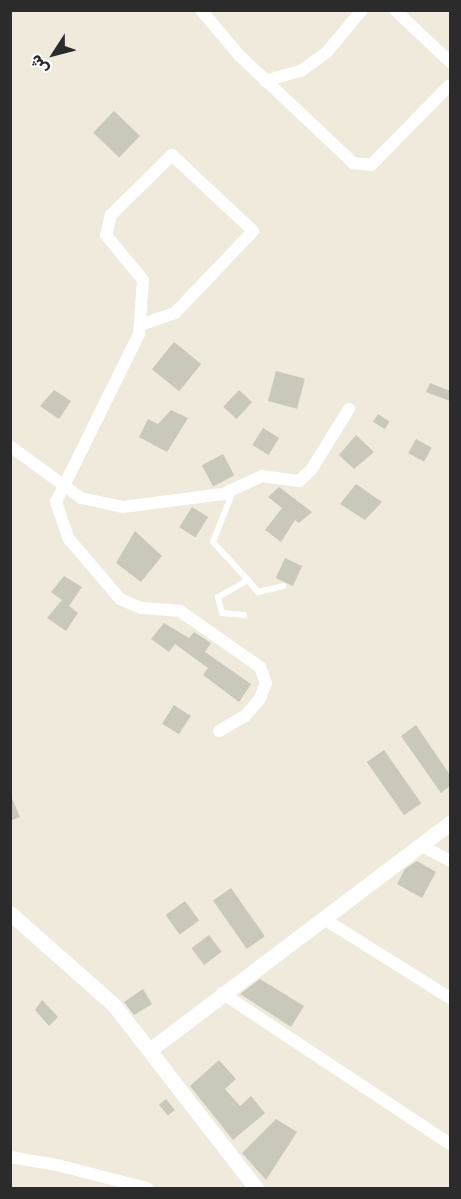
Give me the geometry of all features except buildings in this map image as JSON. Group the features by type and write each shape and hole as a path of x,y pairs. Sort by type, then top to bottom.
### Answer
{"street":[{"path":"201,10 265,81 353,163 371,165 450,85"},
{"path":"265,81 310,65 327,52 362,10"},
{"path":"395,10 450,62"},
{"path":"140,325 175,313 254,231 172,155 111,215 106,235 143,279 139,334 62,485 56,502 64,528 110,591 131,604 180,611 196,619 265,675 263,692 252,710 219,731"},
{"path":"10,446 81,498 123,507 233,490 262,476 299,481 311,470 349,409"},
{"path":"151,1049 222,993 450,823"},
{"path":"422,846 450,861"},
{"path":"10,913 91,981 151,1049 256,1188"},
{"path":"324,919 450,998"},
{"path":"222,993 450,1144"},
{"path":"10,1157 57,1165 147,1188"}],"lane":[{"path":"233,490 213,542 258,592 283,586"},
{"path":"244,615 222,613 218,597 248,580"}]}
